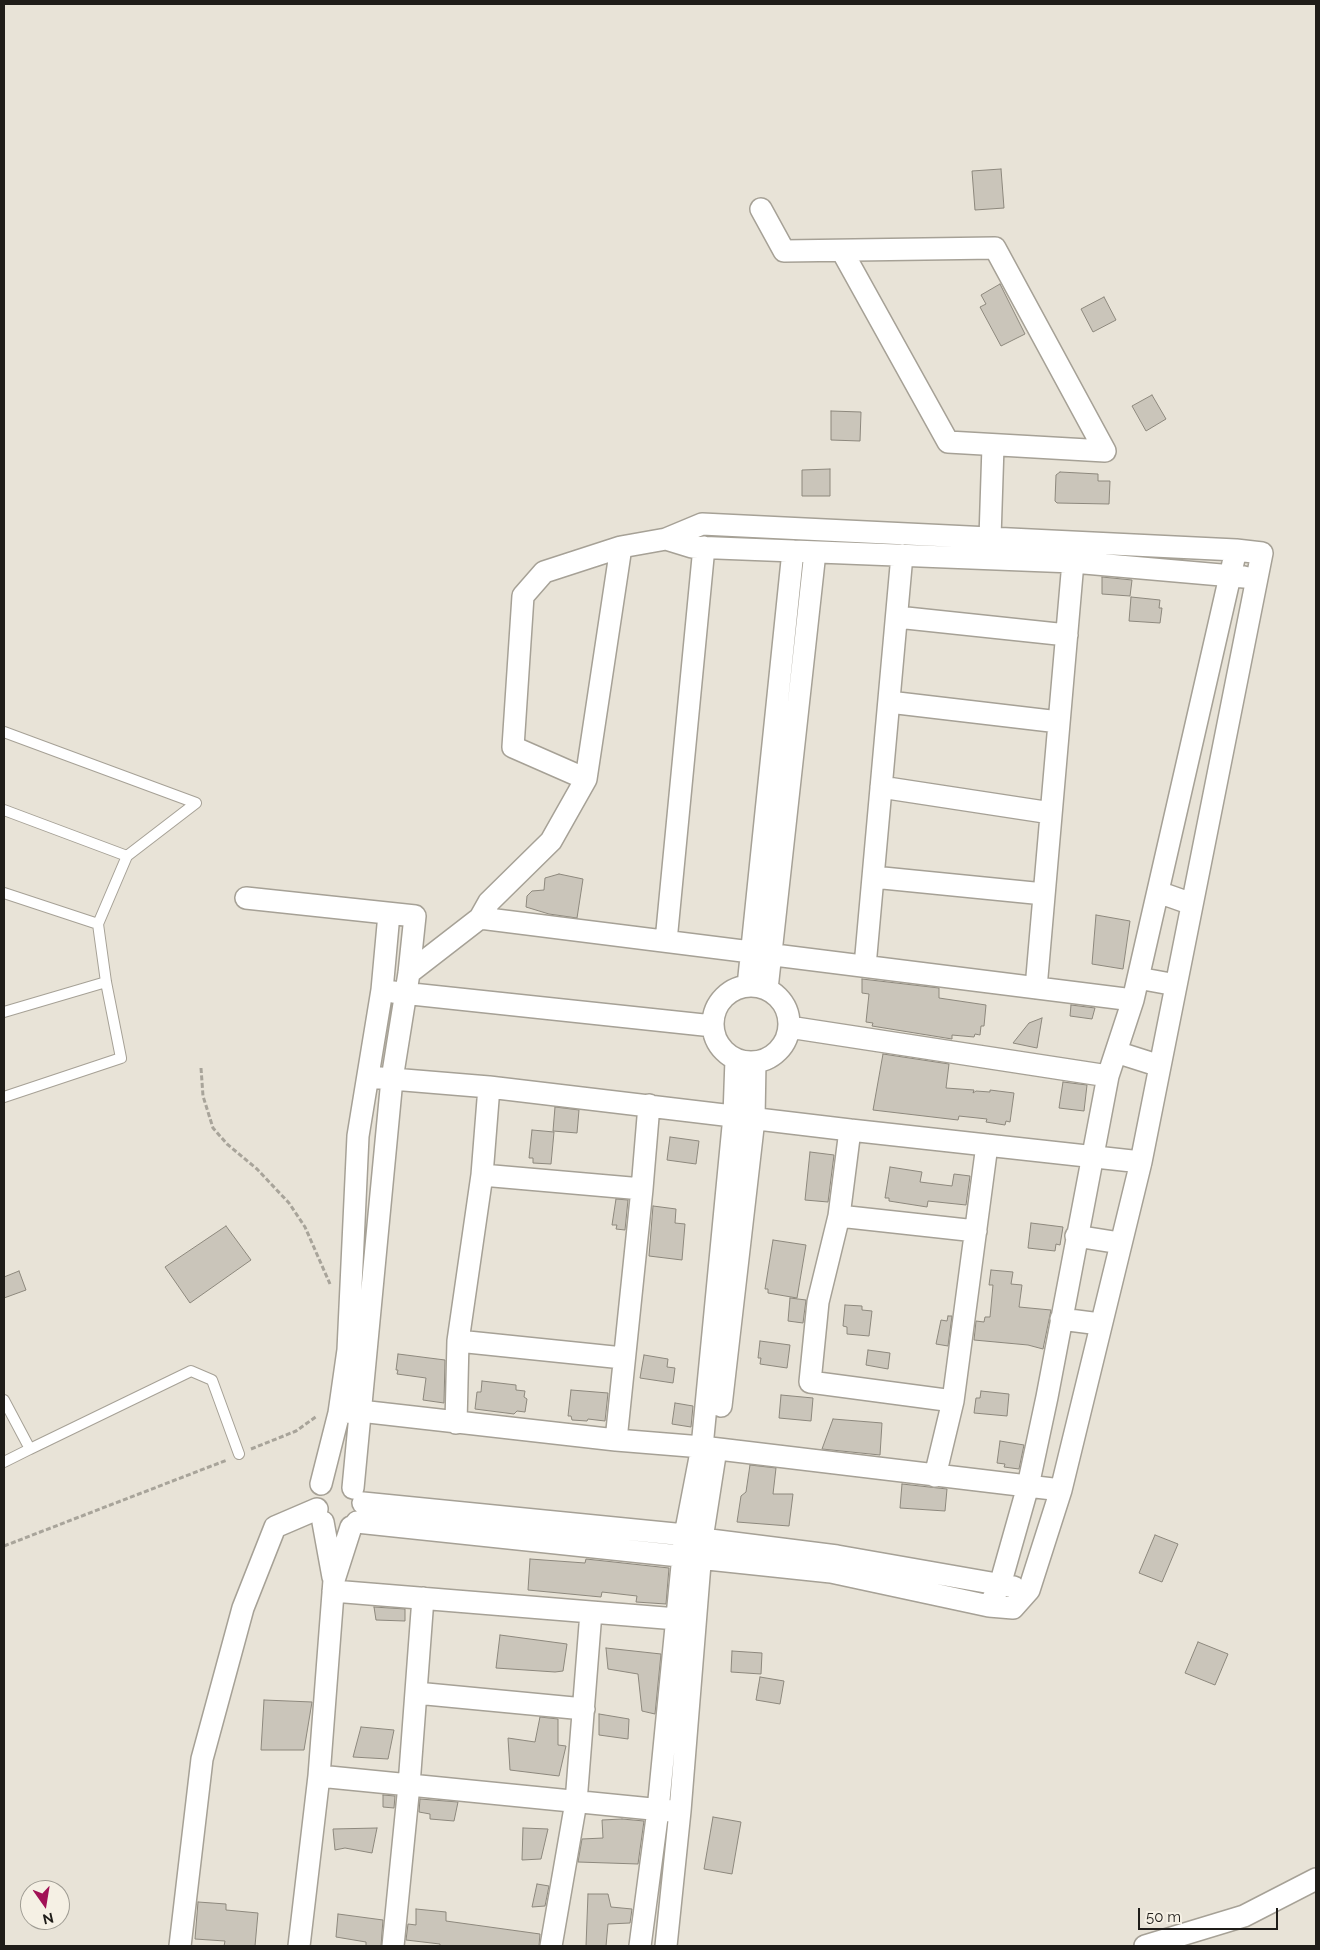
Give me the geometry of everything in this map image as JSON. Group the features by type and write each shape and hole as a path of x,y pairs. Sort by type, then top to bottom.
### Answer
{"street":[{"path":"761,209 784,251 995,248 1105,451 948,442 842,251"},
{"path":"982,558 990,538 993,446"},
{"path":"586,779 513,747 523,596 544,572 622,547 666,539 702,524 1236,550 1262,553 1141,1162 1100,1324 1062,1490 1029,1590 1013,1608 989,1606 831,1572 693,1547"},
{"path":"666,539 704,547 1073,562 1256,578"},
{"path":"408,984 480,918 489,902 551,841 586,779 622,547"},
{"path":"666,941 704,547"},
{"path":"989,1606 1000,1585 1028,1486 1047,1397 1076,1236 1108,1076 1133,1000 1236,550"},
{"path":"758,988 793,552"},
{"path":"761,953 814,552"},
{"path":"865,966 902,555"},
{"path":"1036,988 1073,562"},
{"path":"897,617 1067,635"},
{"path":"889,702 1059,722"},
{"path":"1194,732 1225,739"},
{"path":"881,787 1051,813"},
{"path":"1176,811 1209,818"},
{"path":"873,877 1044,894"},
{"path":"1158,892 1192,904"},
{"path":"246,898 415,916 408,984 392,1079 360,1411 356,1510 333,1585 319,1776 299,1946"},
{"path":"333,1585 320,1516 320,1495 325,1489 321,1484 330,1413 348,1350 358,1136 382,990 389,914"},
{"path":"480,918 1133,1000"},
{"path":"1138,978 1176,985"},
{"path":"382,990 408,984 713,1026"},
{"path":"758,988 780,998 787,1012 789,1027 786,1040 768,1058 746,1060 721,1047 713,1026 714,1014 726,995 758,988"},
{"path":"789,1027 1108,1076"},
{"path":"1116,1052 1160,1066"},
{"path":"640,1946 658,1810 677,1619 693,1547 709,1449 744,1117 746,1060"},
{"path":"368,1077 489,1087 1141,1162"},
{"path":"456,1422 458,1341 482,1175 489,1087"},
{"path":"616,1440 649,1105"},
{"path":"850,1130 839,1216 818,1302 810,1382 953,1401"},
{"path":"935,1476 953,1401 987,1145"},
{"path":"482,1175 642,1189"},
{"path":"839,1216 976,1230"},
{"path":"1076,1236 1120,1243"},
{"path":"1061,1319 1100,1324"},
{"path":"458,1341 623,1358"},
{"path":"1047,1397 1081,1403"},
{"path":"330,1413 360,1411 1062,1490"},
{"path":"321,1484 346,1484 356,1510"},
{"path":"320,1516 336,1529 356,1510 693,1547 837,1556 1029,1590"},
{"path":"180,1946 202,1759 243,1608 275,1527 320,1516"},
{"path":"666,1946 680,1812 693,1547"},
{"path":"333,1585 423,1598 677,1619"},
{"path":"393,1946 409,1785 423,1598"},
{"path":"551,1946 576,1802 591,1612"},
{"path":"416,1693 584,1709"},
{"path":"319,1776 680,1812"},
{"path":"1145,1946 1244,1916 1316,1879"}],"lane":[{"path":"4,732 196,803 127,856 98,924 106,982 121,1058 4,1097"},
{"path":"4,810 127,856"},
{"path":"4,894 98,924"},
{"path":"4,1012 106,982"},
{"path":"4,1462 191,1371 212,1380 239,1454"},
{"path":"4,1400 30,1449"}],"path":[{"path":"201,1068 203,1096 212,1128 227,1144 257,1169 289,1203 305,1227 333,1290"},
{"path":"4,1546 156,1488 296,1430 330,1413"}],"building":[{"path":"1001,169 1004,208 975,210 972,171"},
{"path":"1000,284 1025,334 1001,346 980,307 986,304 981,295"},
{"path":"1104,297 1116,320 1093,332 1081,309"},
{"path":"1152,395 1166,419 1146,431 1132,406"},
{"path":"831,411 861,412 860,441 831,440"},
{"path":"830,469 830,496 802,496 802,470"},
{"path":"1060,472 1098,474 1098,481 1110,481 1109,504 1057,503 1055,501 1056,475"},
{"path":"1102,577 1132,580 1130,596 1102,594"},
{"path":"1131,597 1160,600 1159,608 1162,608 1160,623 1129,621"},
{"path":"559,874 583,879 577,918 549,914 526,907 527,896 532,891 544,890 545,878"},
{"path":"1096,915 1130,921 1123,969 1092,964"},
{"path":"862,979 939,988 939,998 986,1005 984,1026 981,1026 980,1035 975,1034 974,1037 952,1035 952,1039 872,1026 873,1023 866,1022 869,994 862,993"},
{"path":"1071,1005 1095,1008 1092,1019 1070,1016"},
{"path":"1042,1018 1037,1048 1013,1043 1029,1023"},
{"path":"883,1054 949,1064 946,1088 974,1090 973,1093 976,1091 990,1092 990,1090 1014,1093 1010,1122 1006,1121 1005,1125 986,1122 987,1119 959,1116 958,1120 873,1110"},
{"path":"1063,1082 1087,1085 1084,1111 1059,1108"},
{"path":"555,1107 579,1110 577,1133 553,1131"},
{"path":"532,1130 554,1132 551,1164 533,1163 533,1158 529,1158"},
{"path":"670,1137 699,1141 696,1164 667,1160"},
{"path":"810,1152 834,1155 828,1202 805,1200"},
{"path":"890,1167 922,1172 920,1182 952,1186 954,1174 970,1176 966,1205 928,1201 927,1207 889,1201 889,1198 885,1198"},
{"path":"616,1199 628,1200 625,1230 616,1229 617,1225 612,1225"},
{"path":"653,1206 676,1209 675,1223 685,1224 682,1260 649,1256"},
{"path":"1031,1223 1063,1227 1060,1245 1056,1244 1055,1251 1028,1248"},
{"path":"226,1226 251,1260 190,1303 165,1267"},
{"path":"773,1240 806,1245 797,1298 768,1293 768,1289 765,1289"},
{"path":"991,1270 1013,1272 1011,1284 1022,1285 1019,1307 1051,1310 1043,1349 1028,1345 974,1340 976,1321 984,1322 985,1317 990,1317 993,1285 989,1285"},
{"path":"19,1271 26,1290 4,1298 4,1277"},
{"path":"790,1298 806,1300 803,1323 788,1321"},
{"path":"845,1305 862,1306 862,1310 872,1311 869,1336 847,1334 847,1327 843,1326"},
{"path":"948,1316 952,1316 948,1346 936,1344 941,1320 947,1321"},
{"path":"760,1341 790,1345 787,1368 760,1364 761,1358 758,1358"},
{"path":"868,1350 890,1353 888,1369 866,1365"},
{"path":"398,1354 445,1360 444,1403 423,1400 426,1378 397,1374"},
{"path":"644,1355 668,1359 667,1367 675,1368 673,1383 640,1378"},
{"path":"482,1381 516,1385 516,1390 525,1391 524,1397 527,1399 525,1412 517,1411 514,1414 475,1409 477,1392 481,1392"},
{"path":"571,1390 608,1393 605,1421 572,1420 571,1416 568,1416"},
{"path":"981,1391 1009,1394 1007,1416 974,1413 976,1398 980,1398"},
{"path":"781,1395 813,1398 811,1421 779,1418"},
{"path":"675,1403 693,1406 691,1427 672,1424"},
{"path":"833,1419 882,1423 880,1455 822,1449"},
{"path":"1000,1441 1024,1445 1019,1469 1004,1467 1005,1464 997,1463"},
{"path":"750,1465 776,1468 773,1494 793,1494 789,1526 737,1522 741,1496 746,1492"},
{"path":"902,1484 947,1489 945,1511 900,1508"},
{"path":"1155,1535 1178,1544 1162,1582 1139,1573"},
{"path":"530,1559 585,1563 586,1559 669,1568 666,1604 636,1602 637,1596 602,1592 601,1597 528,1590"},
{"path":"374,1607 405,1609 405,1621 376,1620"},
{"path":"500,1635 567,1644 563,1671 496,1668"},
{"path":"1198,1642 1228,1654 1215,1685 1185,1673"},
{"path":"606,1648 661,1654 655,1714 642,1711 638,1674 608,1669"},
{"path":"732,1651 762,1653 761,1674 731,1672"},
{"path":"760,1677 784,1681 780,1704 756,1700"},
{"path":"264,1700 312,1702 304,1750 261,1750"},
{"path":"599,1714 629,1719 628,1739 599,1735"},
{"path":"540,1717 558,1719 558,1745 566,1746 559,1776 510,1770 508,1738 535,1742"},
{"path":"361,1727 394,1730 388,1759 353,1757"},
{"path":"383,1795 395,1796 394,1808 383,1807"},
{"path":"420,1799 458,1802 454,1821 430,1819 430,1814 419,1812"},
{"path":"713,1817 741,1822 732,1874 704,1869"},
{"path":"602,1820 644,1821 638,1864 578,1862 582,1839 603,1838"},
{"path":"377,1828 372,1853 345,1848 335,1850 333,1829"},
{"path":"523,1828 548,1829 541,1859 522,1860"},
{"path":"537,1884 549,1886 545,1906 532,1907"},
{"path":"588,1894 608,1894 611,1907 632,1909 630,1923 608,1924 606,1946 586,1946"},
{"path":"198,1902 226,1904 226,1910 258,1913 255,1946 224,1946 225,1941 195,1939"},
{"path":"416,1909 446,1912 446,1921 540,1934 539,1946 440,1946 440,1944 406,1940 408,1924 416,1925"},
{"path":"338,1914 383,1920 381,1946 366,1946 366,1942 336,1937"}]}
